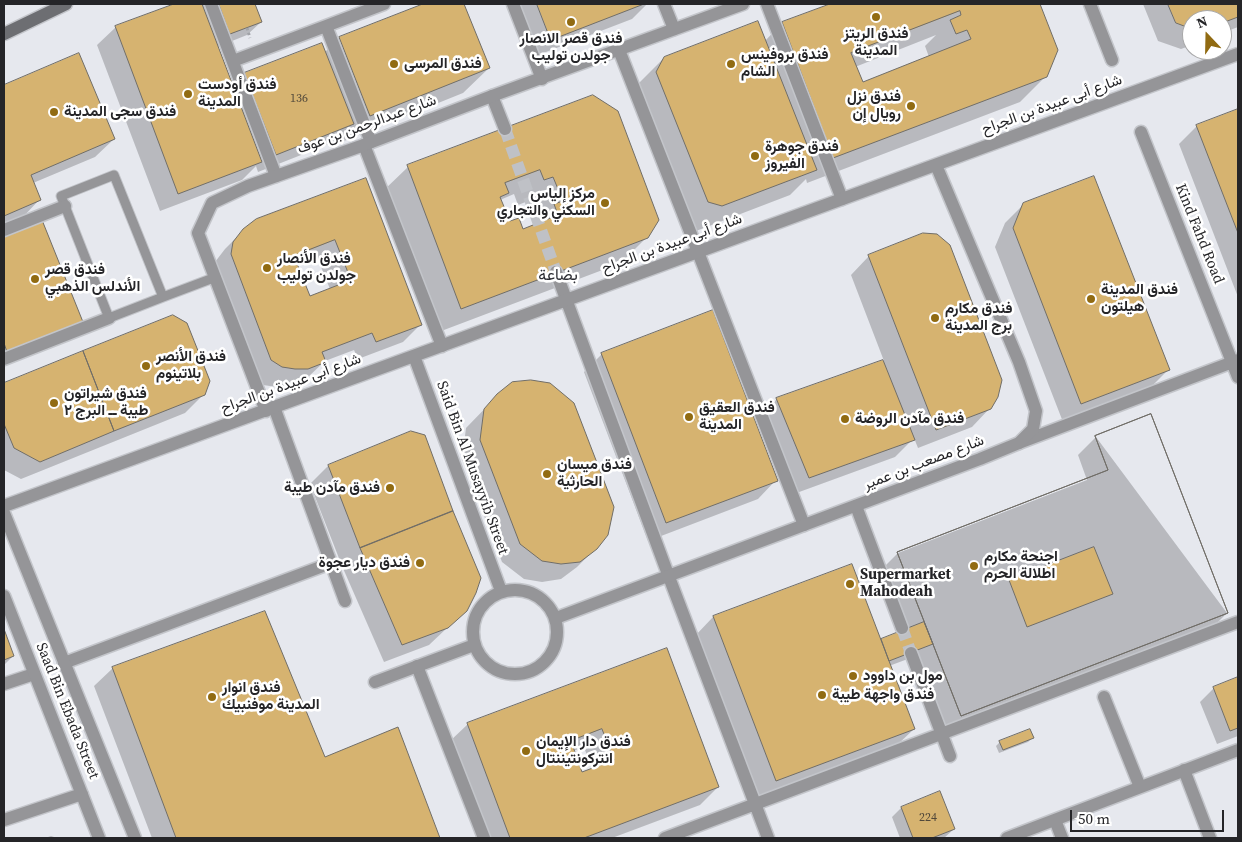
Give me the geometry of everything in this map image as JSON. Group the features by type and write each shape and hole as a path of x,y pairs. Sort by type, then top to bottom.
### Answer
{"main road":[{"path":"4,34 66,4"}],"street":[{"path":"211,4 276,176"},
{"path":"233,61 384,4"},
{"path":"513,4 542,78"},
{"path":"664,4 674,29"},
{"name":"شارع عبدالرحمن بن عوف","path":"346,601 198,233 212,203 248,186 743,4"},
{"path":"766,4 842,199"},
{"path":"1090,4 1112,60"},
{"path":"326,26 442,346"},
{"path":"619,50 804,525"},
{"name":"شارع أبى عبيدة بن الجراح","path":"4,506 1238,54"},
{"path":"492,96 505,129"},
{"name":"Kind Fahd Road","path":"1141,132 1235,361 1238,377"},
{"name":"شارع مصعب بن عمير","path":"556,618 980,459 1018,443 1033,429 1036,411 1019,362 936,165"},
{"path":"4,230 65,206"},
{"path":"556,272 565,301 668,577 768,838"},
{"path":"4,359 109,318"},
{"name":"Said Bin Al Musayyib Street","path":"414,356 501,591"},
{"path":"1018,443 1235,361"},
{"path":"856,506 902,628"},
{"path":"4,513 135,838"},
{"path":"64,664 331,563"},
{"path":"518,589 533,592 548,603 556,618 558,634 555,648 544,664 530,672 513,674 495,669 483,660 474,645 472,629 476,616 487,600 501,591 518,589"},
{"name":"Saad Bin Ebada Street","path":"4,596 99,838"},
{"path":"666,838 1238,622"},
{"path":"375,682 474,645"},
{"path":"911,653 950,756"},
{"path":"417,666 484,838"},
{"path":"4,684 34,674"},
{"path":"1104,696 1140,787"},
{"path":"1007,838 1238,750"},
{"path":"1184,770 1210,838"},
{"path":"4,820 82,794"},
{"path":"1055,820 1062,838"}],"lane":[{"path":"163,297 114,175 61,196 109,318 216,277"}],"building":[{"name":"فندق أودست المدينة","path":"174,4 202,4 262,162 178,194 115,26"},
{"path":"219,4 255,4 262,22 230,34"},
{"path":"423,4 464,4 490,68 370,116 339,37"},
{"name":"فندق قصر الانصار جولدن توليب","path":"537,4 644,4 551,40"},
{"path":"830,4 1040,4 1058,50 1047,77 833,158 782,22","holes":["960,11 961,15 950,20 956,34 967,30 971,39 863,82 851,53"]},
{"path":"1168,4 1238,4 1238,17 1232,19 1232,10 1182,10 1182,25 1176,23"},
{"path":"758,21 817,170 722,206 708,202 656,72 664,57"},
{"path":"322,43 354,124 276,155 244,73"},
{"name":"فندق سجى المدينة","path":"79,53 115,139 31,175 41,200 4,216 4,85"},
{"name":"مركز إلياس السكني والتجاري","path":"593,95 618,111 659,220 648,238 461,309 407,165","holes":["540,170 544,180 553,177 563,201 554,204 558,215 523,229 519,218 510,221 500,197 509,193 505,183"]},
{"path":"1238,109 1238,233 1196,125"},
{"name":"فندق المدينة هيلتون","path":"1094,176 1170,370 1081,404 1013,228 1023,203"},
{"name":"فندق الأنصار جولدن توليب","path":"366,178 422,325 376,342 372,333 322,352 326,362 308,369 282,367 271,360 231,254 233,242 243,229 256,219","holes":["335,240 351,280 310,296 294,256"]},
{"name":"فندق قصر الأندلس الذهبي","path":"42,220 83,322 7,352 4,343 4,235"},
{"name":"فندق مكارم برج المدينة","path":"923,233 937,234 950,245 1002,380 998,397 991,409 936,430 868,255"},
{"name":"فندق العقيق المدينة","path":"713,310 778,481 666,523 601,353"},
{"name":"فندق الأنصر بلاتينوم","path":"173,315 187,323 210,381 205,395 114,431 83,351"},
{"name":"فندق شيراتون طيبة ــ البرج ٢","path":"83,351 114,431 40,462 14,448 4,424 4,383"},
{"name":"فندق مآدن الروضة","path":"883,360 915,440 809,478 776,398"},
{"name":"فندق ميسان الحارثية","path":"531,380 550,383 574,403 614,507 608,535 597,549 580,562 561,564 542,561 520,544 480,440 484,409 497,394 512,382"},
{"name":"اجنحة مكارم اطلالة الحرم","path":"1151,414 1228,613 961,716 897,552 1108,470 1095,436","holes":["1094,547 1113,594 1027,627 1009,580"]},
{"name":"اجنحة مكارم اطلالة الحرم","path":"1151,414 1228,613 961,716 897,552 1108,470 1095,436"},
{"name":"فندق مآدن طيبة","path":"411,431 425,435 453,511 360,548 328,465"},
{"name":"فندق ديار عجوة","path":"453,511 481,578 476,593 467,611 448,628 402,645 360,548"},
{"name":"فندق واجهة طيبة","path":"852,564 915,729 776,781 713,616"},
{"name":"فندق انوار المدينة موفنبيك","path":"265,611 325,757 398,727 440,838 176,838 112,667"},
{"path":"924,622 933,644 889,661 881,639"},
{"path":"4,629 14,656 4,660"},
{"name":"فندق دار الإيمان انتركونتيننتال","path":"667,648 719,787 584,838 510,838 467,723","holes":["602,729 614,760 582,772 571,741"]},
{"path":"1238,677 1238,728 1230,731 1213,687"},
{"path":"1030,729 1034,738 1003,750 999,741"},
{"path":"940,791 955,829 932,838 913,838 901,807"}],"tunnel":[{"path":"505,129 556,272"},
{"path":"902,628 911,653"}],"place":[{"name":"فندق الريتز المدينة","path":"876,17"},
{"name":"فندق قصر الانصار جولدن توليب","path":"571,22"},
{"name":"فندق المرسى","path":"394,64"},
{"name":"فندق بروفينس الشام","path":"731,64"},
{"name":"فندق أودست المدينة","path":"188,94"},
{"name":"فندق نزل رويال إن","path":"911,106"},
{"name":"فندق سجى المدينة","path":"54,112"},
{"name":"فندق جوهرة الفيروز","path":"755,156"},
{"name":"مركز إلياس السكني والتجاري","path":"605,203"},
{"name":"فندق الأنصار جولدن توليب","path":"267,268"},
{"name":"فندق قصر الأندلس الذهبي","path":"35,279"},
{"name":"فندق المدينة هيلتون","path":"1091,299"},
{"name":"فندق مكارم برج المدينة","path":"935,318"},
{"name":"فندق الأنصر بلاتينوم","path":"146,366"},
{"name":"فندق شيراتون طيبة ــ البرج ٢","path":"54,403"},
{"name":"فندق العقيق المدينة","path":"689,417"},
{"name":"فندق مآدن الروضة","path":"845,419"},
{"name":"فندق ميسان الحارثية","path":"547,474"},
{"name":"فندق مآدن طيبة","path":"390,488"},
{"name":"فندق ديار عجوة","path":"420,563"},
{"name":"اجنحة مكارم اطلالة الحرم","path":"974,566"},
{"name":"Supermarket Mahodeah","path":"850,584"},
{"name":"مول بن داوود","path":"853,676"},
{"name":"فندق واجهة طيبة","path":"822,695"},
{"name":"فندق انوار المدينة موفنبيك","path":"212,697"},
{"name":"فندق دار الإيمان انتركونتيننتال","path":"526,751"}],"district":[{"name":"بضاعة","path":"558,276"}]}
